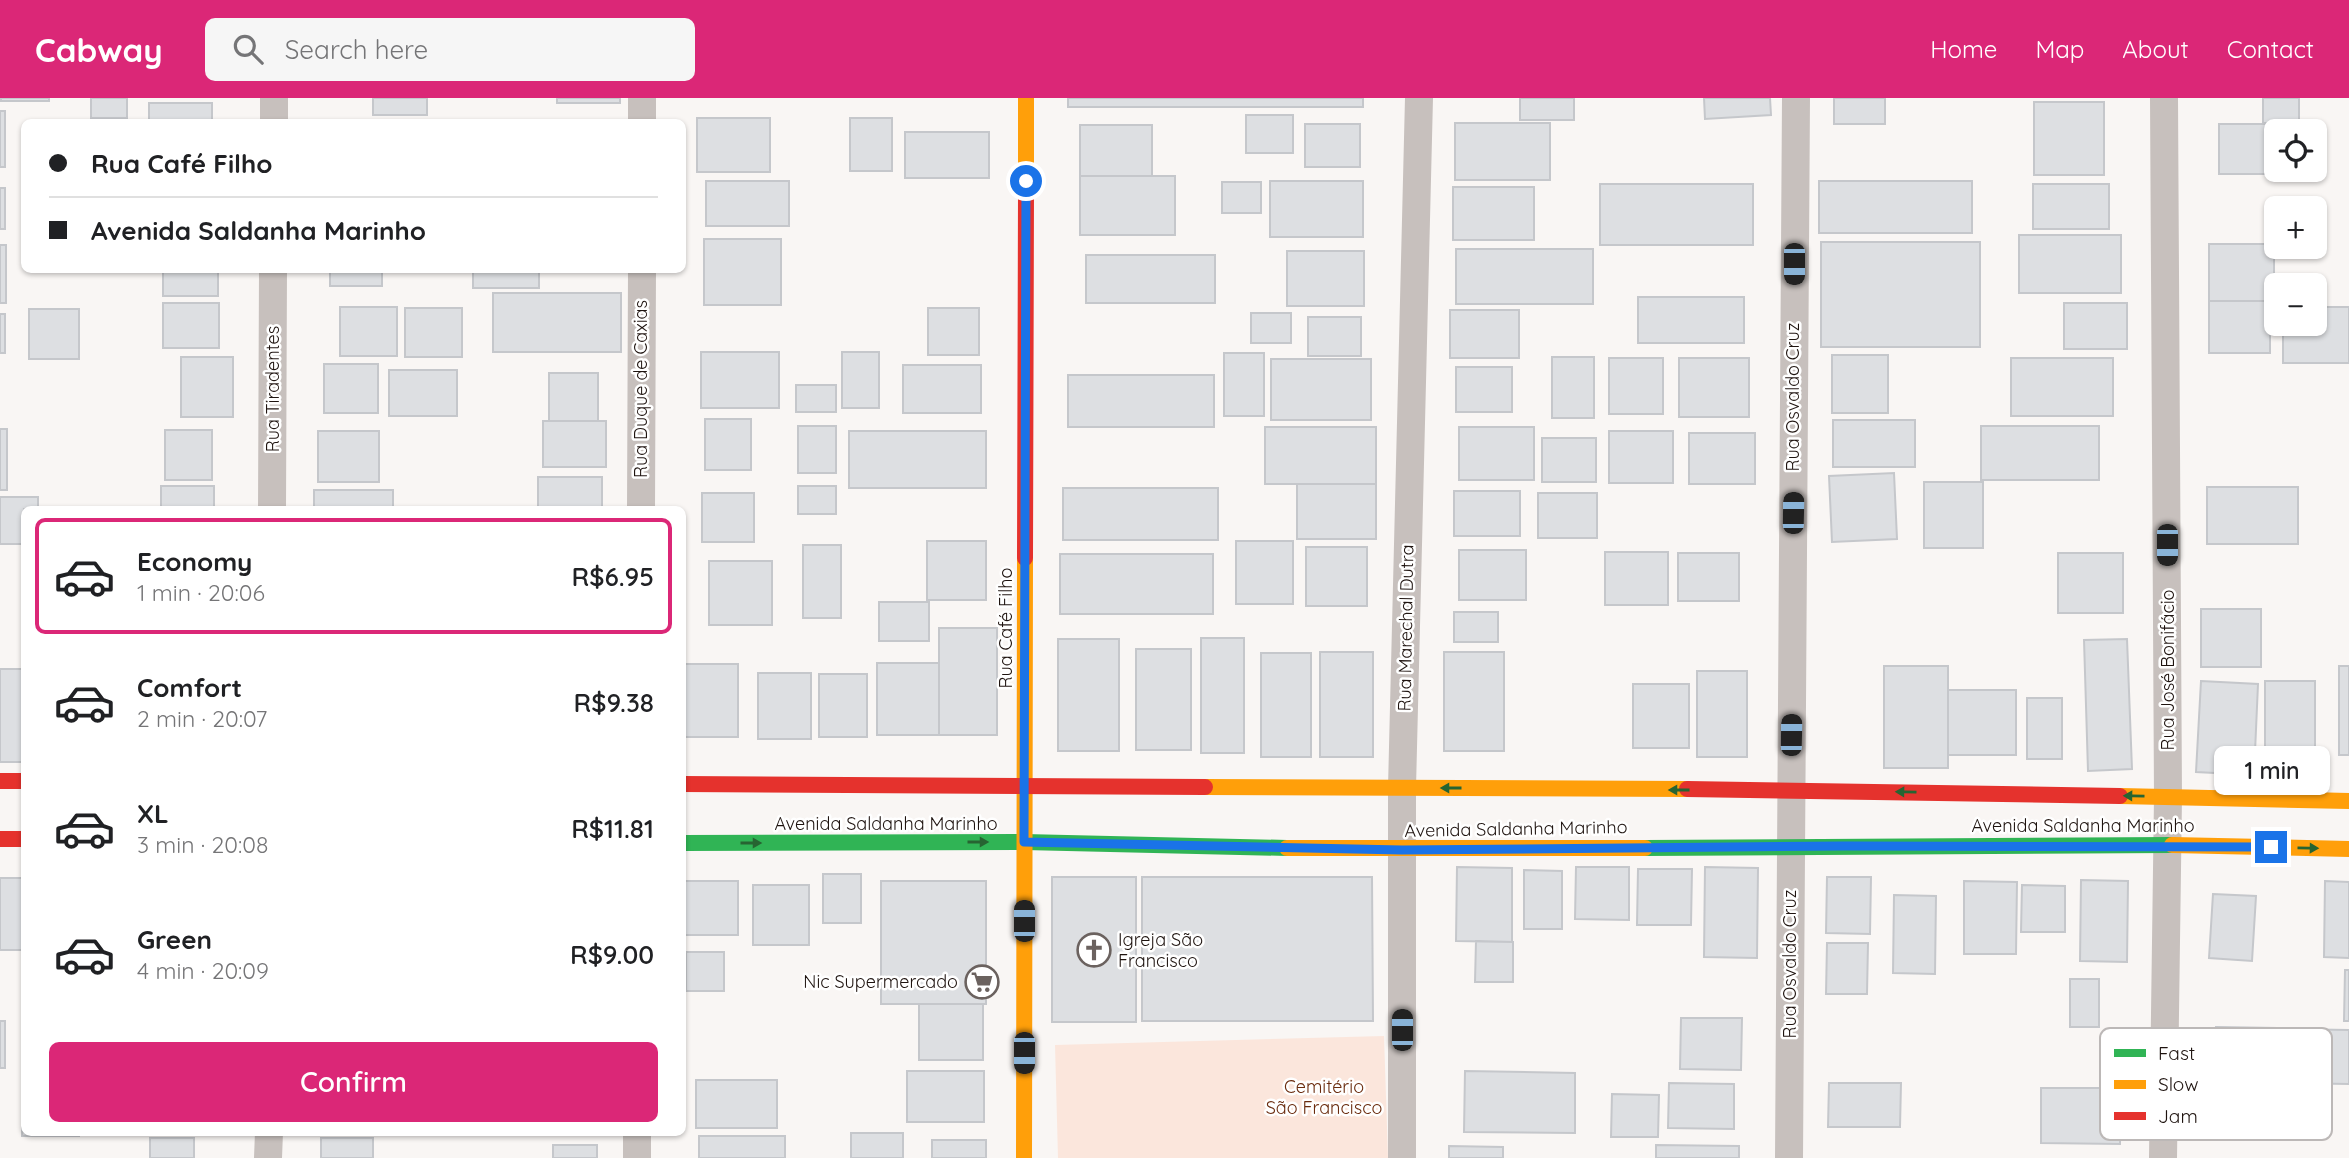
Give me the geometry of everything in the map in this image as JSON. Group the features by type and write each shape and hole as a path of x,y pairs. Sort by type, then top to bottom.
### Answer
{"street":[{"path":"274,98 274,119"},
{"path":"642,98 642,119"},
{"name":"Rua Café Filho","path":"1024,1158 1026,98"},
{"name":"Rua Marechal Dutra","path":"1402,1158 1402,788 1419,98"},
{"name":"Rua Osvaldo Cruz","path":"1789,1158 1796,98"},
{"name":"Rua José Bonifácio","path":"2164,98 2168,797 2164,1028"},
{"name":"Rua Tiradentes","path":"272,506 273,273"},
{"name":"Rua Duque de Caxias","path":"641,506 642,273"},
{"path":"0,781 21,781"},
{"name":"Avenida Saldanha Marinho","path":"686,784 1791,790 2349,801"},
{"path":"0,839 21,839"},
{"name":"Avenida Saldanha Marinho","path":"686,843 1024,842 1402,850 2166,845 2349,849"},
{"path":"268,1158 269,1136"},
{"path":"637,1136 637,1158"},
{"name":"Rua José Bonifácio","path":"2163,1140 2163,1158"}],"green space":[{"name":"Cemitério São Francisco","path":"1384,1036 1388,1158 1058,1158 1055,1045"}],"building":[{"path":"1,98 49,98 49,101 1,101"},
{"path":"91,98 127,98 127,118 91,118"},
{"path":"373,98 427,98 427,115 373,115"},
{"path":"557,98 620,98 620,103 557,103"},
{"path":"1068,98 1363,98 1363,107 1068,107"},
{"path":"1520,98 1574,98 1574,120 1520,120"},
{"path":"1704,98 1770,98 1771,115 1705,119"},
{"path":"1834,98 1885,98 1885,124 1834,124"},
{"path":"2263,98 2299,98 2299,119 2264,119 2263,123"},
{"path":"2034,102 2104,102 2104,175 2034,175"},
{"path":"149,103 212,103 212,119 149,119"},
{"path":"0,111 5,111 5,167 0,167"},
{"path":"1246,115 1293,115 1293,153 1246,153"},
{"path":"697,118 770,118 770,172 697,172"},
{"path":"850,118 892,118 892,171 850,171"},
{"path":"1455,123 1550,123 1550,180 1455,180"},
{"path":"1305,124 1360,124 1360,167 1305,167"},
{"path":"2219,124 2264,124 2264,174 2219,174"},
{"path":"1080,125 1152,125 1152,176 1080,176"},
{"path":"905,132 989,132 989,178 905,178"},
{"path":"1080,176 1175,176 1175,235 1080,235"},
{"path":"706,181 789,181 789,226 706,226"},
{"path":"1270,181 1363,181 1363,237 1270,237"},
{"path":"1819,181 1972,181 1972,233 1819,233"},
{"path":"1222,182 1261,182 1261,213 1222,213"},
{"path":"1600,184 1753,184 1753,245 1600,245"},
{"path":"2033,184 2109,184 2109,229 2033,229"},
{"path":"1453,187 1534,187 1534,240 1453,240"},
{"path":"0,188 5,188 5,229 0,229"},
{"path":"2019,235 2121,235 2121,293 2019,293"},
{"path":"704,239 781,239 781,305 704,305"},
{"path":"1821,242 1980,242 1980,347 1821,347"},
{"path":"2209,244 2264,244 2264,259 2274,259 2274,273 2264,273 2264,301 2209,301"},
{"path":"0,245 6,245 6,303 0,303"},
{"path":"1456,249 1593,249 1593,304 1456,304"},
{"path":"1287,251 1364,251 1364,306 1287,306"},
{"path":"1086,255 1215,255 1215,303 1086,303"},
{"path":"163,273 218,273 218,296 163,296"},
{"path":"330,273 382,273 382,286 330,286"},
{"path":"473,273 539,273 539,288 473,288"},
{"path":"493,293 621,293 621,352 493,352"},
{"path":"1638,297 1744,297 1744,343 1638,343"},
{"path":"2209,301 2264,301 2264,336 2270,336 2270,353 2209,353"},
{"path":"163,303 219,303 219,348 163,348"},
{"path":"2064,303 2127,303 2127,349 2064,349"},
{"path":"340,307 397,307 397,356 340,356"},
{"path":"2327,307 2349,307 2349,363 2283,363 2283,336 2327,336"},
{"path":"405,308 462,308 462,357 405,357"},
{"path":"928,308 979,308 979,355 928,355"},
{"path":"29,309 79,309 79,359 29,359"},
{"path":"1450,310 1519,310 1519,358 1450,358"},
{"path":"1251,313 1291,313 1291,343 1251,343"},
{"path":"0,314 5,314 5,353 0,353"},
{"path":"1308,317 1361,317 1361,356 1308,356"},
{"path":"701,352 779,352 779,408 701,408"},
{"path":"842,352 879,352 879,408 842,408"},
{"path":"1224,353 1264,353 1264,416 1224,416"},
{"path":"1832,355 1888,355 1888,413 1832,413"},
{"path":"181,357 233,357 233,417 181,417"},
{"path":"1552,357 1594,357 1594,418 1552,418"},
{"path":"1609,358 1663,358 1663,414 1609,414"},
{"path":"1679,358 1749,358 1749,417 1679,417"},
{"path":"2011,358 2113,358 2113,416 2011,416"},
{"path":"1271,359 1371,359 1371,420 1271,420"},
{"path":"324,364 378,364 378,413 324,413"},
{"path":"903,365 981,365 981,413 903,413"},
{"path":"1456,367 1512,367 1512,412 1456,412"},
{"path":"389,370 457,370 457,416 389,416"},
{"path":"549,373 598,373 598,421 549,421"},
{"path":"1068,375 1214,375 1214,427 1068,427"},
{"path":"796,385 836,385 836,412 796,412"},
{"path":"705,419 751,419 751,470 705,470"},
{"path":"1833,420 1915,420 1915,467 1833,467"},
{"path":"543,421 606,421 606,467 543,467"},
{"path":"798,426 836,426 836,473 798,473"},
{"path":"1981,426 2099,426 2099,480 1981,480"},
{"path":"1265,427 1376,427 1376,484 1265,484"},
{"path":"1459,427 1534,427 1534,480 1459,480"},
{"path":"0,429 7,429 7,490 0,490"},
{"path":"165,430 212,430 212,480 165,480"},
{"path":"318,431 379,431 379,482 318,482"},
{"path":"849,431 986,431 986,488 849,488"},
{"path":"1609,431 1673,431 1673,483 1609,483"},
{"path":"1689,433 1755,433 1755,484 1689,484"},
{"path":"1542,438 1596,438 1596,482 1542,482"},
{"path":"1894,473 1897,539 1832,542 1829,476"},
{"path":"538,477 602,477 602,506 538,506"},
{"path":"1924,482 1983,482 1983,548 1924,548"},
{"path":"1297,484 1376,484 1376,539 1297,539"},
{"path":"161,486 214,486 214,506 161,506"},
{"path":"798,486 836,486 836,514 798,514"},
{"path":"2207,487 2298,487 2298,544 2207,544"},
{"path":"1063,488 1218,488 1218,540 1063,540"},
{"path":"314,490 393,490 393,506 314,506"},
{"path":"1454,491 1520,491 1520,536 1454,536"},
{"path":"702,493 754,493 754,542 702,542"},
{"path":"1538,493 1597,493 1597,538 1538,538"},
{"path":"0,497 38,497 38,506 21,506 21,544 0,544"},
{"path":"927,541 986,541 986,600 927,600"},
{"path":"1236,541 1293,541 1293,604 1236,604"},
{"path":"803,545 841,545 841,618 803,618"},
{"path":"1306,547 1367,547 1367,606 1306,606"},
{"path":"1459,550 1526,550 1526,600 1459,600"},
{"path":"1605,552 1668,552 1668,605 1605,605"},
{"path":"1678,553 1739,553 1739,601 1678,601"},
{"path":"2058,553 2123,553 2123,613 2058,613"},
{"path":"1060,554 1213,554 1213,614 1060,614"},
{"path":"709,561 772,561 772,625 709,625"},
{"path":"879,602 929,602 929,641 879,641"},
{"path":"2201,609 2261,609 2261,667 2201,667"},
{"path":"1454,612 1498,612 1498,642 1454,642"},
{"path":"939,628 997,628 997,735 939,735"},
{"path":"1201,638 1244,638 1244,753 1201,753"},
{"path":"1058,639 1119,639 1119,751 1058,751"},
{"path":"2127,639 2132,769 2088,771 2084,640"},
{"path":"1136,649 1191,649 1191,750 1136,750"},
{"path":"1320,652 1373,652 1373,757 1320,757"},
{"path":"1444,652 1504,652 1504,751 1444,751"},
{"path":"1261,653 1311,653 1311,757 1261,757"},
{"path":"877,663 939,663 939,735 877,735"},
{"path":"686,664 738,664 738,737 686,737"},
{"path":"1884,666 1948,666 1948,768 1884,768"},
{"path":"2339,666 2349,666 2349,755 2339,755"},
{"path":"0,669 21,669 21,762 0,762"},
{"path":"1697,671 1747,671 1747,757 1697,757"},
{"path":"758,673 811,673 811,739 758,739"},
{"path":"819,674 867,674 867,737 819,737"},
{"path":"2201,681 2258,684 2254,775 2196,772"},
{"path":"2265,681 2315,681 2315,757 2265,757"},
{"path":"1633,684 1689,684 1689,748 1633,748"},
{"path":"1948,690 2016,690 2016,755 1948,755"},
{"path":"2027,698 2062,698 2062,759 2027,759"},
{"path":"1457,867 1512,868 1512,942 1456,941"},
{"path":"1576,867 1629,867 1629,920 1575,919"},
{"path":"1705,867 1758,868 1757,958 1704,957"},
{"path":"1638,869 1692,869 1691,925 1637,925"},
{"path":"1524,870 1562,871 1562,929 1524,929"},
{"path":"823,874 861,874 861,923 823,923"},
{"name":"Igreja São Francisco","path":"1052,877 1136,877 1136,1022 1052,1022"},
{"path":"1142,877 1372,877 1373,1021 1142,1021"},
{"path":"1827,877 1871,877 1870,934 1826,933"},
{"path":"0,878 21,878 21,950 0,950"},
{"path":"2081,880 2128,881 2127,962 2080,961"},
{"path":"686,881 738,881 738,935 686,935"},
{"path":"881,881 986,881 986,1004 881,1004"},
{"path":"1964,881 2017,882 2016,954 1964,954"},
{"path":"2325,881 2349,882 2349,958 2324,957"},
{"path":"753,885 809,885 809,945 753,945"},
{"path":"2022,885 2065,886 2065,932 2021,932"},
{"path":"2213,894 2256,896 2252,961 2209,958"},
{"path":"1894,895 1936,896 1935,974 1893,973"},
{"path":"1476,941 1513,942 1513,982 1475,982"},
{"path":"1827,943 1868,943 1867,994 1826,994"},
{"path":"686,952 724,952 724,991 686,991"},
{"path":"2345,970 2349,970 2349,1021 2344,1021"},
{"path":"2070,979 2099,979 2099,1027 2070,1027"},
{"path":"919,1004 983,1004 983,1060 919,1060"},
{"path":"1681,1018 1742,1018 1741,1070 1680,1069"},
{"path":"0,1021 5,1021 5,1068 0,1068"},
{"path":"2332,1030 2349,1030 2349,1084 2332,1084"},
{"path":"907,1071 984,1071 984,1122 907,1122"},
{"path":"1465,1071 1575,1073 1575,1133 1464,1132"},
{"path":"696,1080 777,1080 777,1128 696,1128"},
{"path":"1669,1083 1734,1084 1734,1129 1668,1128"},
{"path":"1829,1083 1901,1083 1900,1127 1828,1127"},
{"path":"2041,1088 2100,1088 2100,1140 2120,1140 2120,1144 2041,1143"},
{"path":"1612,1094 1659,1095 1658,1137 1611,1137"},
{"path":"851,1133 903,1133 903,1158 851,1158"},
{"path":"699,1136 785,1136 785,1158 699,1158"},
{"path":"150,1138 194,1138 194,1158 150,1158"},
{"path":"321,1138 373,1138 373,1158 321,1158"},
{"path":"932,1140 986,1140 986,1158 932,1158"},
{"path":"553,1145 597,1145 597,1158 553,1158"},
{"path":"1656,1145 1739,1146 1739,1158 1656,1158"},
{"path":"1449,1146 1503,1147 1503,1158 1449,1158"}],"traffic: fast":[{"path":"686,843 1024,842 1287,848"},
{"path":"1645,848 2172,845"}],"traffic: slow":[{"path":"1026,98 1026,192"},
{"path":"1024,1158 1025,558"},
{"path":"1205,787 1687,789"},
{"path":"2120,796 2349,801"},
{"path":"2172,845 2349,849"},
{"path":"1287,848 1645,848"}],"traffic: jam":[{"path":"1025,558 1026,192"},
{"path":"0,781 21,781"},
{"path":"686,784 1205,787"},
{"path":"1687,789 2120,796"},
{"path":"0,839 21,839"}],"place":[{"name":"Igreja São Francisco","path":"1094,950"},
{"name":"Nic Supermercado","path":"982,982"}],"route":[{"path":"1026,181 1024,842 1402,850 1845,846 2271,847"}]}
